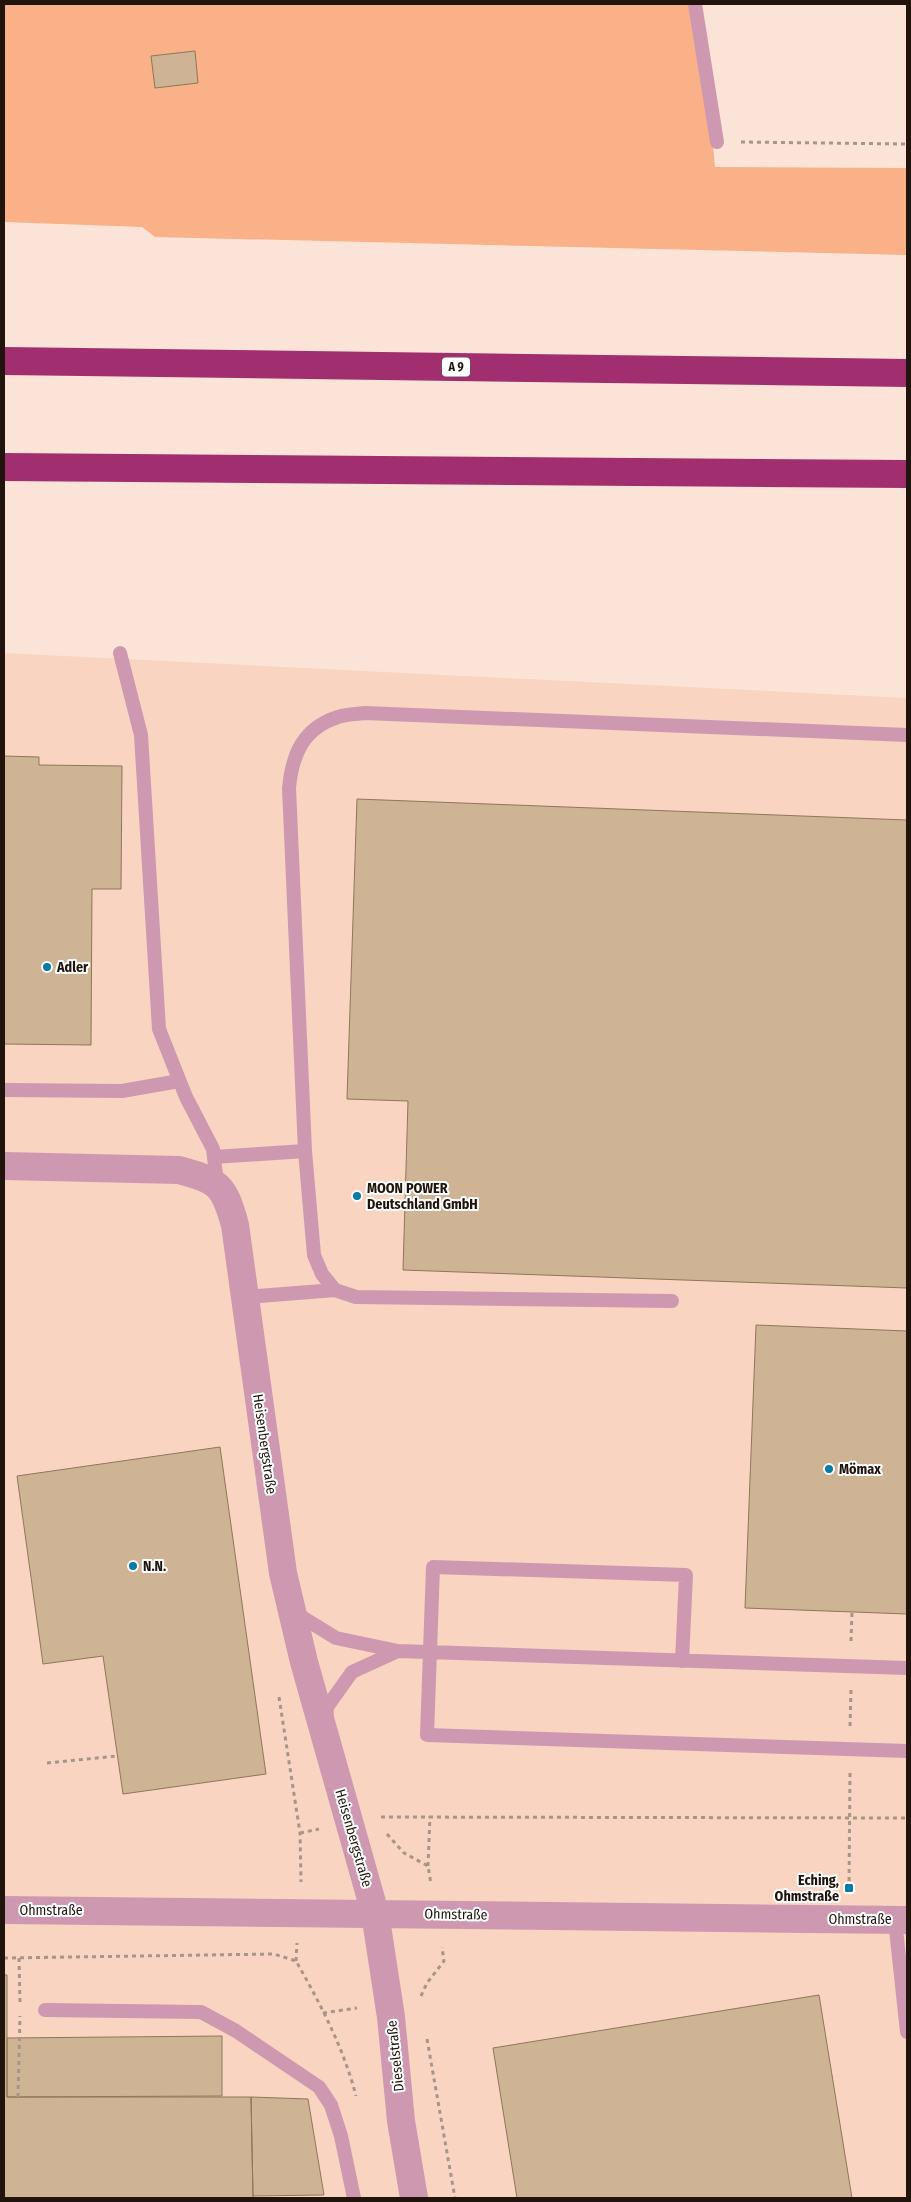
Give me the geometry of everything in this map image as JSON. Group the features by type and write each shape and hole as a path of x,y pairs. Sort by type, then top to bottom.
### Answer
{"highway":[{"name":"A 9","path":"4,361 907,373"},
{"path":"4,467 907,474"}],"street":[{"path":"4,1166 124,1167 179,1170 200,1176 216,1170"},
{"name":"Heisenbergstraße","path":"216,1170 236,1225 283,1573 324,1734 375,1913"},
{"name":"Ohmstraße","path":"4,1910 901,1920"},
{"name":"Dieselstraße","path":"375,1913 391,2016 401,2122 414,2198"}],"lane":[{"path":"695,4 717,142"},
{"path":"120,653 141,735 159,1029 180,1081 213,1149 216,1170 305,1151"},
{"path":"335,1290 322,1274 314,1255 305,1151 289,788 291,765 300,744 314,730 338,717 365,713 907,735"},
{"path":"4,1090 122,1091 180,1081"},
{"path":"246,1297 335,1290 356,1297 672,1301"},
{"path":"682,1661 686,1575 433,1567 427,1735 907,1751"},
{"path":"292,1611 336,1638 398,1651 907,1668"},
{"path":"324,1734 327,1708 352,1672 398,1651"},
{"path":"901,1920 907,2032"},
{"path":"45,2010 201,2012 236,2032 319,2087 331,2105 341,2136 354,2198"}],"path":[{"path":"717,142 907,144"},
{"path":"278,1696 300,1834 300,1912 296,1961"},
{"path":"47,1763 117,1756"},
{"path":"428,1866 430,1816"},
{"path":"375,1817 907,1818"},
{"path":"19,1958 19,1976"},
{"path":"18,2097 20,2038"}],"shaded area":[{"path":"4,4 700,4 715,167 907,168 907,255 155,237 142,227 4,222"},
{"path":"4,653 907,698 907,2198 4,2198"}],"building":[{"path":"195,51 198,83 155,88 151,56"},
{"name":"Adler","path":"4,756 39,757 39,765 122,766 121,889 92,889 91,1045 4,1044"},
{"path":"357,799 907,820 907,1288 403,1270 408,1101 347,1099"},
{"name":"Mömax","path":"756,1325 907,1331 907,1614 745,1608"},
{"name":"N.N.","path":"220,1447 266,1774 123,1794 103,1656 43,1664 17,1476"},
{"path":"4,1975 7,1975 7,2097 251,2097 253,2198 4,2198"},
{"path":"819,1995 852,2198 517,2198 493,2048"},
{"path":"222,2036 222,2096 7,2097 7,2038"},
{"path":"251,2097 308,2099 324,2195 253,2196"}],"place":[{"name":"Adler","path":"47,967"},
{"name":"MOON POWER Deutschland GmbH","path":"357,1196"},
{"name":"Mömax","path":"829,1469"},
{"name":"N.N.","path":"133,1566"},
{"name":"Eching, Ohmstraße","path":"849,1888"}]}
